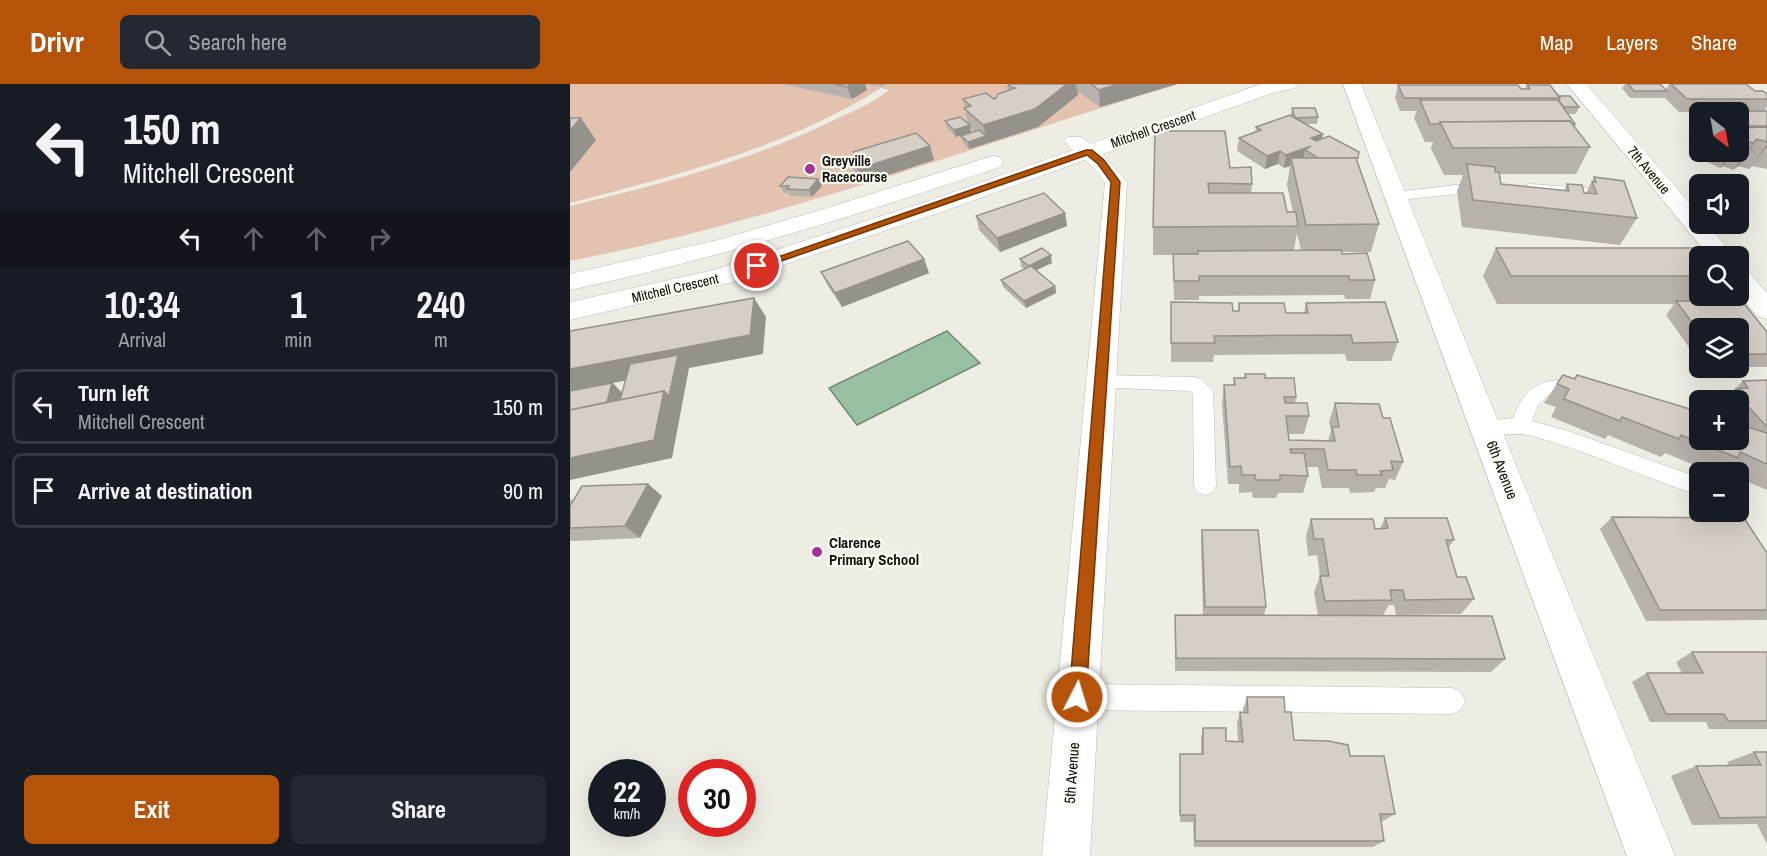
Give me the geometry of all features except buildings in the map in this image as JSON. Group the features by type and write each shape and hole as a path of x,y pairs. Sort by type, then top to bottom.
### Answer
{"street":[{"name":"Mitchell Crescent","path":"570,310 720,277 846,237 1218,84"},
{"name":"Mitchell Crescent","path":"1071,143 1289,84"},
{"name":"6th Avenue","path":"1352,84 1651,856"},
{"name":"7th Avenue","path":"1575,84 1713,246"},
{"name":"5th Avenue","path":"1066,856 1116,182 1101,162 1071,143"},
{"name":"Mitchell Crescent","path":"570,282 646,267 740,243 1012,155"},
{"path":"1749,289 1767,309"}],"lane":[{"path":"1395,196 1422,194 1445,188 1510,187 1601,193"},
{"path":"1101,382 1194,384 1203,391 1205,486"},
{"path":"1520,425 1532,396 1539,390 1556,386 1581,387 1603,392"},
{"path":"1485,427 1520,425 1561,435 1689,483"},
{"path":"1077,697 1452,700"}],"shaded area":[{"name":"Greyville Racecourse","path":"570,84 1179,84 801,204 648,244 570,261 570,206 704,171 737,160 854,111 889,90 881,88 807,127 730,157 651,182 570,203"},
{"path":"947,331 980,363 857,425 829,388"}],"place":[{"name":"Greyville Racecourse","path":"810,169"},
{"name":"Clarence Primary School","path":"817,552"}],"route":[{"path":"757,266 1089,152 1101,162 1116,182 1077,697"}]}
